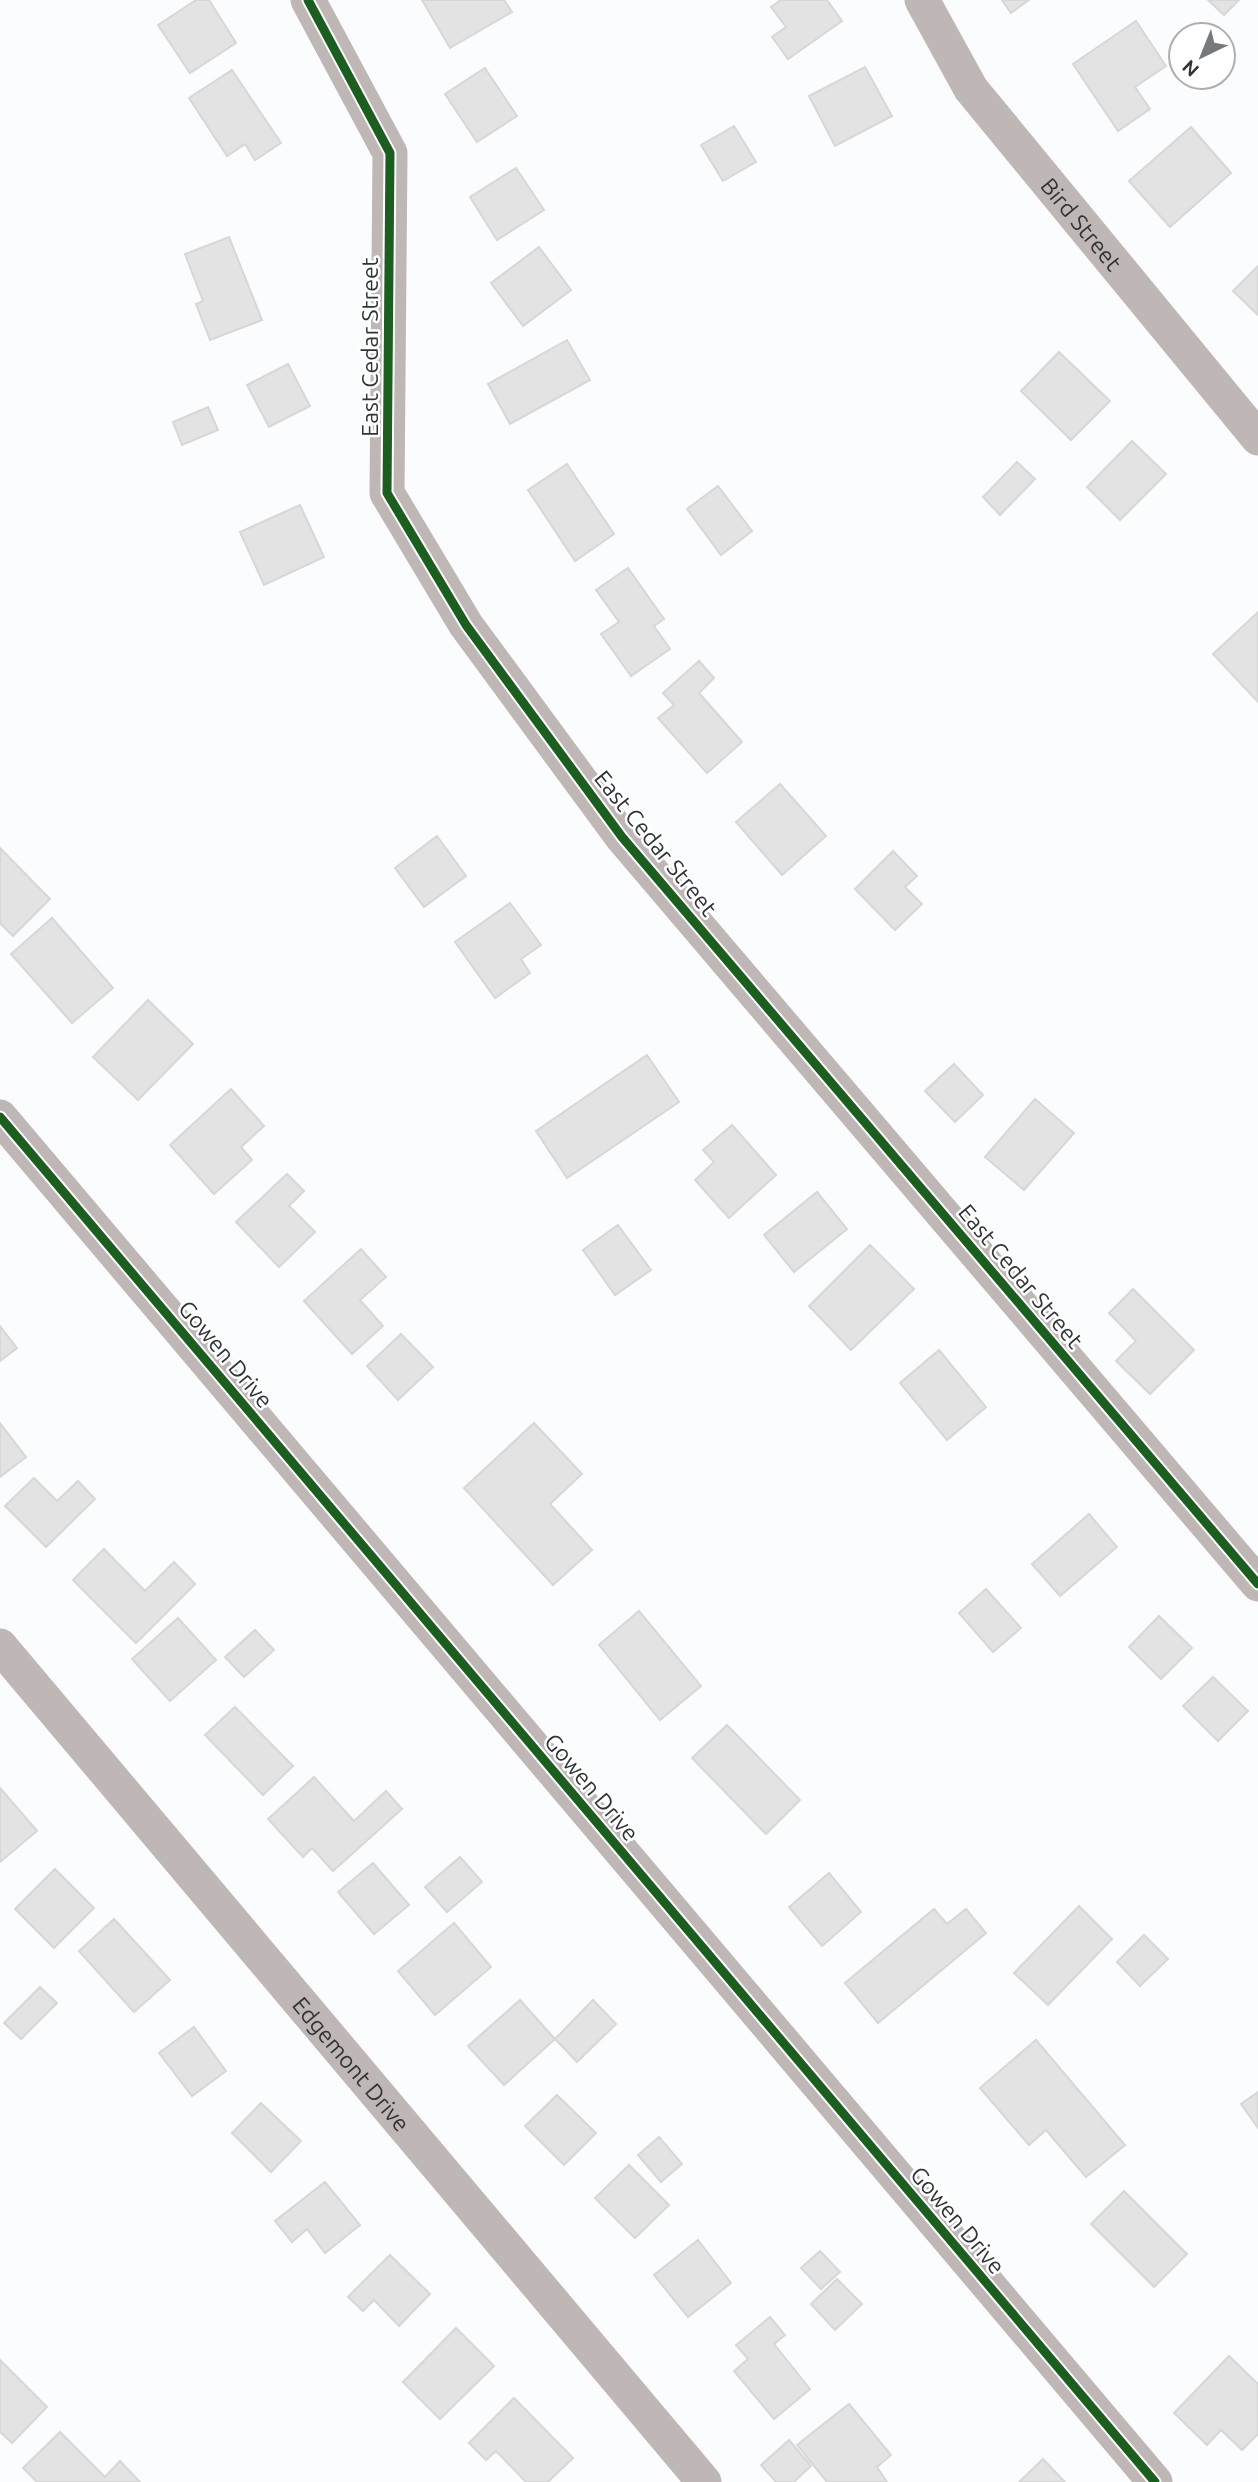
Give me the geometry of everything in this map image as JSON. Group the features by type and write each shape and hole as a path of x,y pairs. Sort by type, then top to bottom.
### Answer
{"street":[{"name":"East Cedar Street","path":"308,0 390,153 387,493 466,625 622,837 1258,1584"},
{"name":"Bird Street","path":"922,0 971,89 1258,438"},
{"name":"Gowen Drive","path":"0,1117 1154,2482"},
{"name":"Edgemont Drive","path":"0,1646 704,2482"}],"building":[{"path":"196,0 209,0 236,43 190,73 158,25"},
{"path":"422,0 504,0 512,12 450,48"},
{"path":"781,0 827,0 842,21 788,59 772,37 786,27 771,7"},
{"path":"1002,0 1029,0 1011,13"},
{"path":"1208,0 1239,0 1224,15"},
{"path":"1136,21 1166,66 1135,87 1150,109 1118,131 1073,64"},
{"path":"865,67 892,116 835,146 809,96"},
{"path":"485,68 517,116 477,142 445,94"},
{"path":"232,70 281,143 255,160 245,144 227,156 189,98"},
{"path":"734,126 756,162 723,181 701,145"},
{"path":"1191,127 1231,173 1170,227 1129,181"},
{"path":"516,168 544,210 497,240 470,197"},
{"path":"229,237 262,320 210,340 196,304 203,301 185,254"},
{"path":"539,247 571,290 523,326 491,283"},
{"path":"1258,266 1258,315 1233,291"},
{"path":"567,340 590,380 510,424 488,384"},
{"path":"1059,352 1110,401 1071,440 1021,391"},
{"path":"288,364 310,406 269,427 247,385"},
{"path":"208,407 218,430 182,445 173,422"},
{"path":"1132,441 1166,474 1120,520 1087,487"},
{"path":"1017,462 1035,479 1000,515 983,497"},
{"path":"567,464 614,534 575,561 528,490"},
{"path":"718,486 752,531 721,555 687,509"},
{"path":"300,505 324,557 264,585 240,532"},
{"path":"628,568 664,619 654,626 670,649 631,676 601,634 619,622 596,590"},
{"path":"1258,612 1258,702 1213,654"},
{"path":"699,661 714,678 699,693 742,742 707,773 658,718 674,705 663,693"},
{"path":"780,784 826,836 782,875 736,822"},
{"path":"437,836 466,876 424,907 395,868"},
{"path":"0,848 50,899 13,936 0,923"},
{"path":"893,851 917,876 905,887 922,904 895,930 855,889"},
{"path":"510,903 541,945 521,959 530,973 495,998 455,942"},
{"path":"52,918 113,988 72,1023 11,954"},
{"path":"148,1000 193,1044 138,1100 93,1057"},
{"path":"647,1055 679,1102 567,1178 536,1131"},
{"path":"954,1064 983,1095 955,1122 925,1091"},
{"path":"231,1089 264,1126 241,1147 252,1160 214,1194 170,1145"},
{"path":"1035,1099 1074,1133 1024,1190 985,1157"},
{"path":"732,1125 776,1175 729,1218 695,1180 714,1162 703,1150"},
{"path":"287,1174 304,1191 289,1206 315,1232 279,1267 236,1222"},
{"path":"817,1192 847,1229 794,1272 764,1235"},
{"path":"618,1225 651,1270 615,1295 583,1250"},
{"path":"870,1245 914,1289 851,1350 809,1306"},
{"path":"361,1249 386,1277 360,1300 383,1326 352,1354 304,1301"},
{"path":"1133,1289 1194,1350 1150,1394 1116,1361 1136,1341 1109,1313"},
{"path":"0,1326 17,1348 0,1361"},
{"path":"401,1334 433,1367 398,1400 367,1366"},
{"path":"939,1350 986,1407 947,1440 900,1383"},
{"path":"0,1423 26,1457 0,1477"},
{"path":"534,1423 582,1474 550,1504 592,1550 553,1585 464,1488"},
{"path":"34,1478 57,1501 78,1481 95,1499 46,1547 5,1506"},
{"path":"1089,1514 1117,1547 1060,1596 1032,1564"},
{"path":"104,1549 145,1591 174,1562 195,1584 136,1643 73,1580"},
{"path":"986,1589 1021,1628 993,1652 959,1613"},
{"path":"639,1611 701,1686 660,1720 599,1645"},
{"path":"1159,1616 1192,1648 1161,1679 1129,1647"},
{"path":"178,1618 216,1660 170,1701 132,1659"},
{"path":"255,1630 274,1650 244,1677 225,1657"},
{"path":"1213,1677 1248,1711 1218,1741 1183,1706"},
{"path":"235,1707 293,1766 263,1795 205,1735"},
{"path":"727,1725 800,1800 766,1834 692,1758"},
{"path":"314,1777 354,1821 386,1791 402,1809 333,1871 312,1848 303,1857 268,1819"},
{"path":"0,1788 37,1831 0,1862"},
{"path":"460,1857 482,1882 447,1912 425,1887"},
{"path":"373,1863 409,1905 374,1934 338,1892"},
{"path":"55,1869 94,1908 54,1948 15,1909"},
{"path":"829,1873 861,1912 822,1946 789,1907"},
{"path":"1079,1906 1112,1939 1048,2005 1014,1973"},
{"path":"934,1909 947,1924 966,1909 986,1933 878,2023 845,1983"},
{"path":"114,1919 170,1980 134,2012 79,1951"},
{"path":"454,1923 491,1967 435,2015 398,1971"},
{"path":"1144,1935 1168,1959 1140,1986 1117,1962"},
{"path":"40,1987 57,2003 21,2039 4,2023"},
{"path":"520,2000 555,2039 504,2085 468,2046"},
{"path":"593,2000 616,2024 577,2062 555,2039"},
{"path":"194,2027 226,2071 192,2096 159,2053"},
{"path":"1036,2040 1125,2145 1086,2177 1046,2130 1029,2145 980,2088"},
{"path":"1258,2092 1258,2128 1241,2104"},
{"path":"557,2095 596,2133 564,2165 525,2126"},
{"path":"261,2103 301,2141 271,2172 232,2133"},
{"path":"659,2137 682,2164 661,2182 638,2155"},
{"path":"629,2165 669,2205 635,2238 595,2198"},
{"path":"325,2182 360,2225 325,2253 307,2229 292,2242 275,2221"},
{"path":"1124,2191 1187,2254 1154,2287 1091,2224"},
{"path":"698,2240 731,2283 688,2317 654,2275"},
{"path":"820,2251 840,2272 821,2289 801,2268"},
{"path":"390,2255 430,2294 399,2326 374,2300 363,2311 348,2297"},
{"path":"837,2279 862,2304 835,2330 811,2304"},
{"path":"770,2317 785,2335 774,2344 810,2389 774,2419 734,2371 748,2359 736,2345"},
{"path":"456,2328 494,2366 440,2419 403,2382"},
{"path":"1229,2356 1258,2384 1258,2434 1242,2450 1221,2430 1207,2445 1174,2413"},
{"path":"0,2360 47,2407 12,2443 0,2432"},
{"path":"514,2398 573,2458 548,2482 526,2482 496,2451 486,2460 469,2443"},
{"path":"849,2404 891,2455 877,2467 887,2482 827,2482 797,2445"},
{"path":"60,2432 105,2477 120,2461 140,2482 37,2482 23,2468"},
{"path":"789,2440 811,2466 794,2482 776,2482 761,2465"},
{"path":"1043,2459 1065,2482 1019,2482"}],"cycle path":[{"path":"308,0 390,153 387,493 466,625 622,837 1258,1584"},
{"path":"0,1117 1155,2482"}]}
